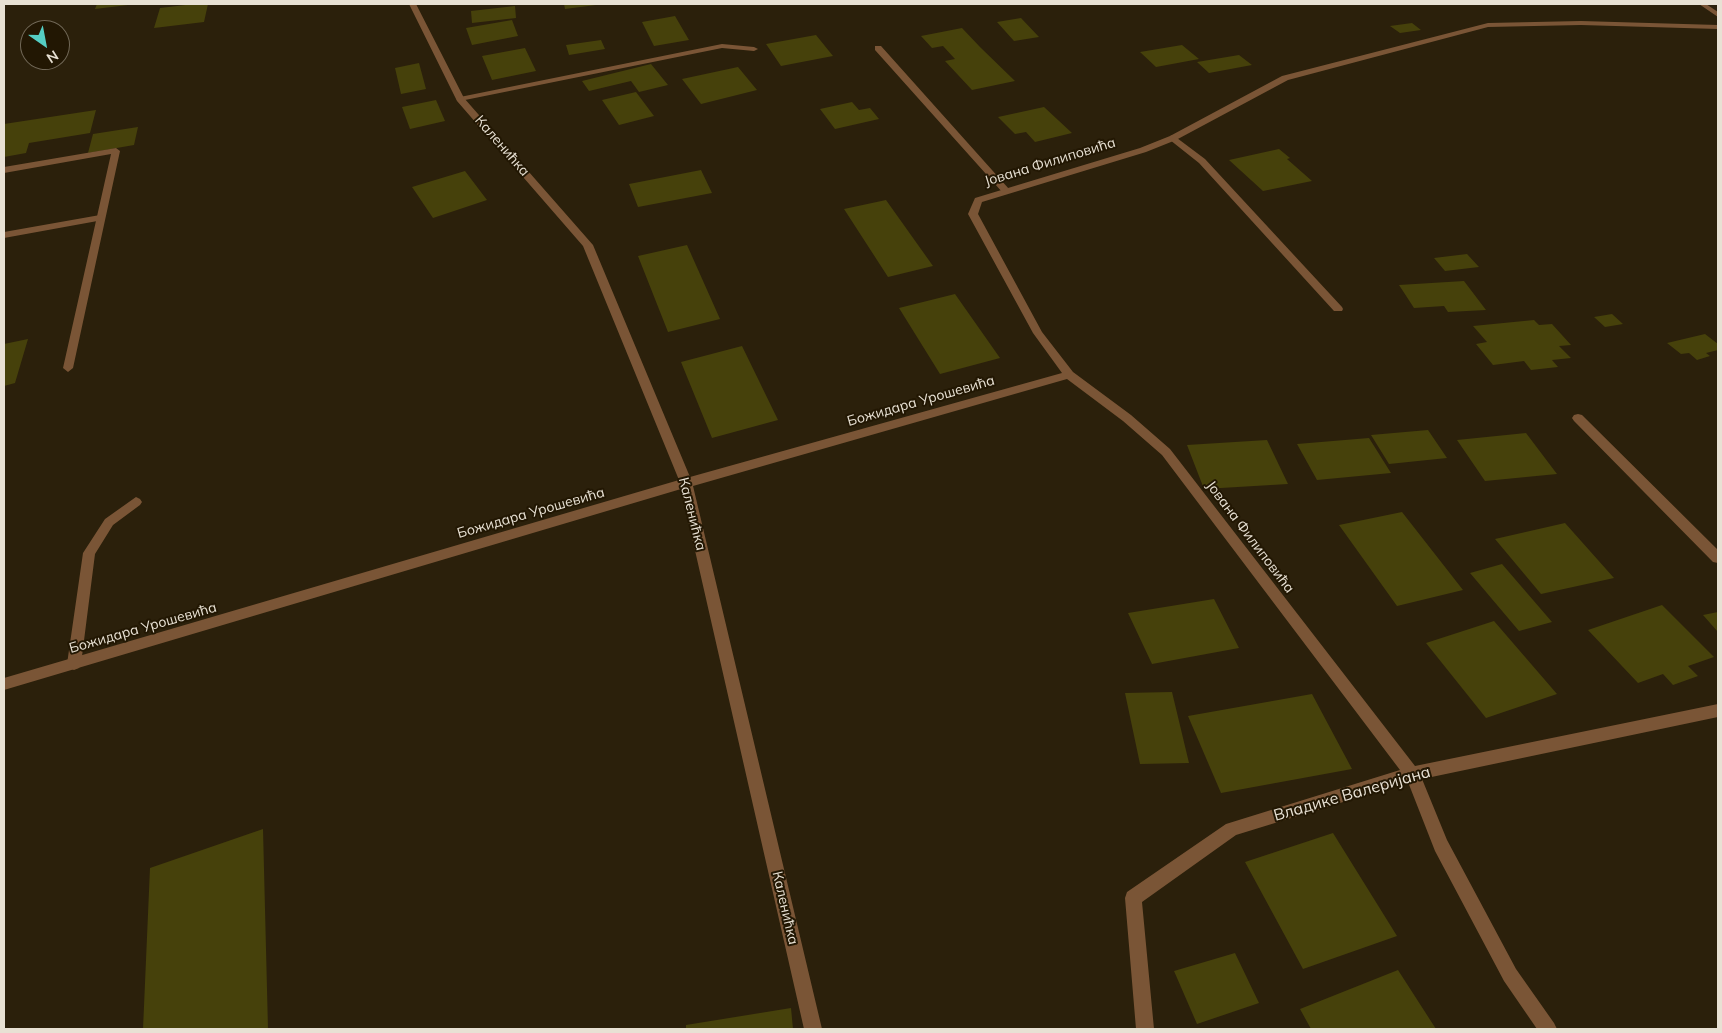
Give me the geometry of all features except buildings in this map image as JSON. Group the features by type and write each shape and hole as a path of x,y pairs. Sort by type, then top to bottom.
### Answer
{"street":[{"name":"Каленићка","path":"412,4 460,98 588,245 686,483 813,1029"},
{"path":"1702,4 1718,15"},
{"name":"Јована Филиповића","path":"1548,1029 1510,975 1442,845 1412,774 1166,452 1127,418 1069,375 1038,333 973,214 978,200 1143,150 1173,138 1285,78 1488,25 1581,23 1718,27"},
{"path":"460,98 722,46 754,50"},
{"path":"878,48 1006,191"},
{"path":"1173,138 1202,161 1338,309"},
{"path":"4,170 116,151 68,368"},
{"path":"4,235 100,218"},
{"name":"Божидара Урошевића","path":"4,684 686,483 1069,375"},
{"path":"1578,418 1718,558"},
{"path":"74,664 89,553 109,522 136,502"},
{"name":"Владике Валеријана","path":"1146,1029 1133,898 1232,829 1412,774 1718,710"}]}
